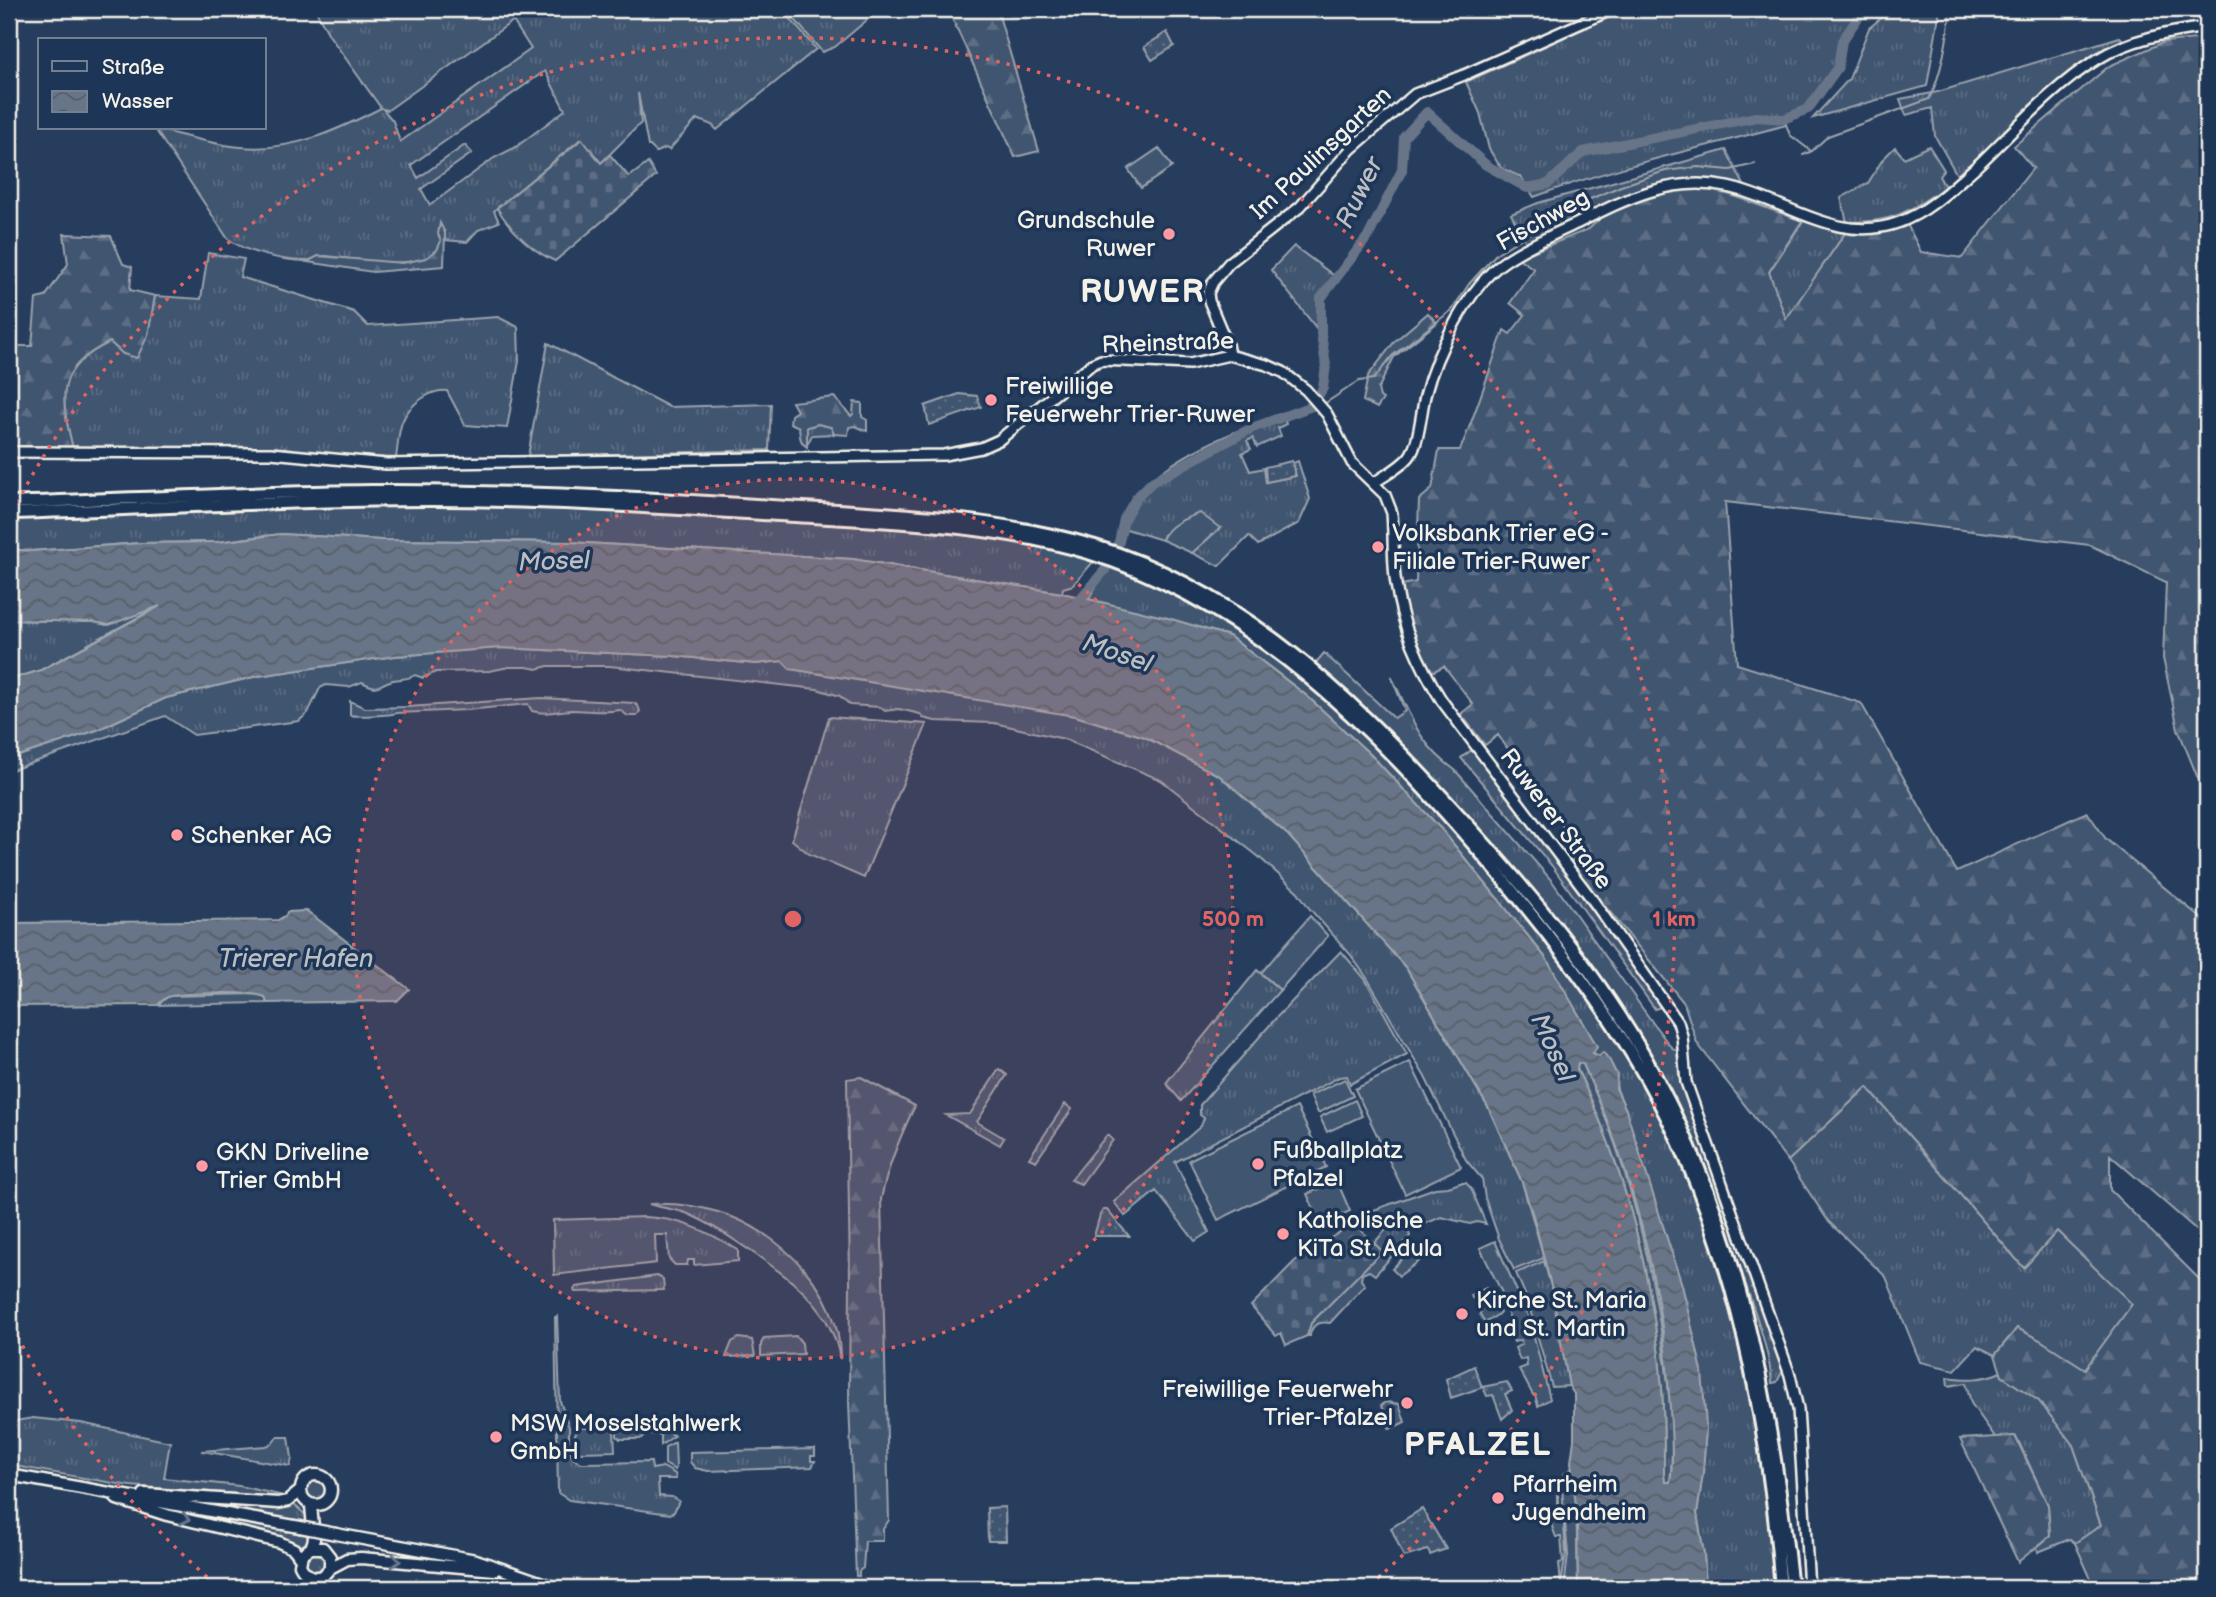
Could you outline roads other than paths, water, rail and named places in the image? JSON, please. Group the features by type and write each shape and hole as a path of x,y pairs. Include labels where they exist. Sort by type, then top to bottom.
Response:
{"highway":[{"path":"9,503 248,493 373,491 567,494 939,518 1031,529 1198,589 1238,614 1305,663 1378,727 1451,805 1576,953 1644,1054 1673,1108 1693,1155 1723,1236 1752,1339 1780,1488 1792,1588"},
{"path":"9,513 368,500 580,504 936,526 1091,549"},
{"path":"1135,565 1192,596 1254,636 1309,678 1366,729 1444,810 1524,904 1615,1025 1664,1111 1716,1240 1738,1318 1755,1395 1767,1466 1781,1588"}],"main road":[{"name":"Im Paulinsgarten","path":"1228,355 1227,344 1208,297 1210,286 1222,270 1300,207 1351,149 1409,97 1613,9"},
{"name":"Fischweg","path":"1374,483 1410,455 1425,393 1448,335 1478,286 1503,262 1600,211 1646,191 1671,185 1706,184 1727,187 1757,196 1811,219 1848,229 1882,227 1899,222 1946,194 2062,85 2096,60 2143,40 2207,27"},
{"name":"Rheinstraße","path":"9,452 271,453 386,464 955,454 981,448 999,440 1092,364 1101,360 1189,364 1228,355 1267,365 1295,381"},
{"name":"Ruwerer Straße","path":"1295,381 1327,414 1352,463 1374,483 1390,504 1398,597 1410,640 1429,680 1594,902 1678,1022 1682,1036 1686,1082 1790,1375 1798,1409 1809,1588"},
{"path":"9,1475 453,1555 514,1572 557,1588"},
{"path":"324,1503 311,1505 303,1500 300,1491 302,1483 309,1476 324,1477 330,1484 331,1491 320,1514 321,1544 330,1557 330,1568"},
{"path":"97,1490 138,1507 279,1542 294,1549 303,1571 312,1577 323,1576 330,1568 347,1559 360,1558 514,1572"},
{"path":"110,1493 278,1503 288,1502 300,1491"},
{"path":"311,1505 315,1530 311,1548"},
{"path":"300,1559 302,1554 311,1548 323,1549"}],"water":[{"name":"Mosel","path":"281,534 381,540 570,542 853,559 1067,594 1168,618 1229,636 1307,696 1371,755 1442,830 1546,958 1597,1046 1593,1053 1599,1056 1603,1052 1610,1061 1617,1075 1616,1088 1626,1110 1682,1285 1702,1371 1706,1426 1697,1514 1704,1554 1706,1588 1578,1588 1577,1514 1571,1462 1574,1394 1569,1386 1551,1286 1522,1182 1489,1109 1406,968 1288,835 1220,776 1145,737 1075,716 790,669 782,661 756,664 673,656 500,648 395,656 258,676 166,698 97,730 9,759 9,680 41,670 160,606 109,625 94,622 9,620 9,549 31,551 140,543 217,542","holes":["1578,1063 1583,1064 1601,1105 1630,1188 1653,1275 1667,1363 1672,1445 1670,1482 1665,1482 1664,1475 1662,1389 1644,1266 1623,1185 1577,1069"]},
{"name":"Trierer Hafen","path":"307,911 409,989 397,1001 267,1003 265,997 258,995 219,993 171,996 158,1005 9,1006 9,923 278,920 287,912"}],"waterway":[{"name":"Ruwer","path":"1073,607 1105,570 1119,542 1124,519 1136,498 1152,482 1252,428 1312,406 1323,388 1326,365 1321,334 1321,298 1369,235 1402,170 1404,137 1427,112 1486,165 1527,188 1548,184 1583,152 1756,117 1784,119 1808,109 1838,67 1842,41 1864,9"},
{"path":"1803,155 1812,151 1828,136 1929,99 1944,55 1950,9"},
{"path":"1784,119 1790,135 1811,151"},
{"path":"1324,404 1359,381 1374,379 1392,356 1452,310 1469,284 1497,253 1576,205 1665,171 1698,167 1730,170 1755,164"}],"place":[{"name":"Grundschule Ruwer","path":"1169,234"},
{"name":"Freiwillige Feuerwehr Trier-Ruwer","path":"991,400"},
{"name":"Volksbank Trier eG - Filiale Trier-Ruwer","path":"1378,547"},
{"name":"Schenker AG","path":"177,835"},
{"name":"Fußballplatz Pfalzel","path":"1258,1164"},
{"name":"GKN Driveline Trier GmbH","path":"202,1166"},
{"name":"Katholische KiTa St. Adula","path":"1283,1234"},
{"name":"Kirche St. Maria und St. Martin","path":"1462,1314"},
{"name":"Freiwillige Feuerwehr Trier-Pfalzel","path":"1407,1403"},
{"name":"MSW Moselstahlwerk GmbH","path":"496,1437"},
{"name":"Pfarrheim Jugendheim","path":"1498,1498"}],"district":[{"name":"RUWER","path":"1143,292"},
{"name":"PFALZEL","path":"1478,1445"}]}
